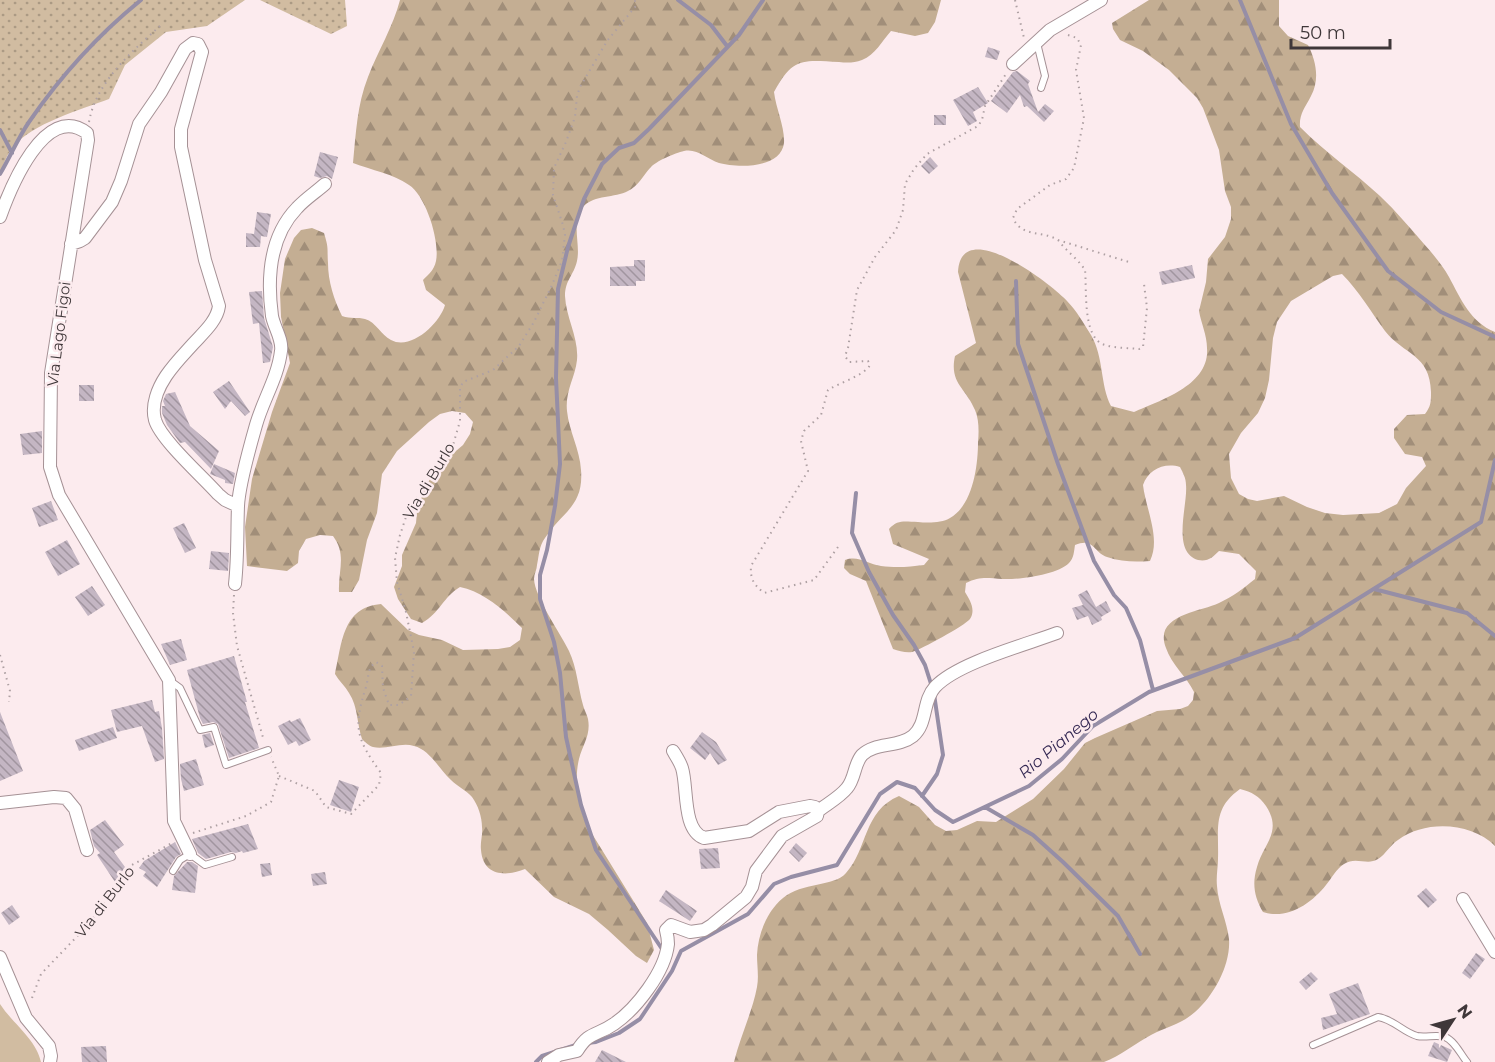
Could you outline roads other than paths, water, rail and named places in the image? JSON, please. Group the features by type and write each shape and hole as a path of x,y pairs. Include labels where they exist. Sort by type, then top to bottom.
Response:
{"street":[{"path":"1013,64 1056,26 1101,0"},
{"path":"70,244 85,238 112,202 122,181 139,124 185,49 193,43 198,44 202,52 181,129 181,147 205,260 219,306 218,313 209,327 166,375 157,394 154,411 155,420 163,434 218,494 238,506"},
{"name":"Via Lago Figoi","path":"0,216 17,176 31,152 43,138 67,127 78,128 87,133 88,140 51,373 51,467 59,495 169,680 174,821 190,854"},
{"path":"235,584 239,542 238,506 256,423 267,398 282,350 271,304 269,281 272,256 278,239 296,209 325,184"},
{"path":"548,1062 559,1055 577,1051 584,1040 630,1012 649,987 662,963 667,947 666,930 671,925 690,932 704,930 738,903 752,888 756,871 782,836 817,816 818,811 847,789 859,759 865,752 904,742 915,734 923,721 928,696 937,685 959,670 1057,633"},
{"path":"673,751 682,771 692,829 699,837 748,831 779,812 810,806 815,807 818,811"},
{"path":"0,803 54,797 66,798 75,809 87,850"},
{"path":"1463,899 1495,952"},
{"path":"0,957 26,1018 50,1046 50,1062"}],"lane":[{"path":"1037,43 1045,76 1041,88"},
{"name":"Via Lago Figoi","path":"169,680 180,688 200,730 214,726 226,765 268,750"},
{"path":"173,871 180,860 190,854 205,865 232,857"},
{"path":"1313,1045 1378,1017 1386,1018 1410,1034 1420,1037 1445,1037 1467,1062"}],"waterway":[{"path":"0,174 25,128 41,105 95,42 141,0"},
{"path":"678,0 711,25 727,46"},
{"path":"664,952 596,850 581,805 566,737 560,673 554,642 540,599 540,575 555,506 560,464 556,378 558,289 568,247 584,199 602,164 619,148 634,143 649,129 739,35 763,0"},
{"path":"1240,0 1291,124 1332,193 1388,271 1441,312 1495,337"},
{"path":"0,130 12,153"},
{"path":"1016,281 1018,344 1058,464 1094,561 1114,595 1126,608 1140,640 1153,690"},
{"name":"Rio Pianego","path":"587,1043 619,1033 640,1019 672,971 681,951 748,914 774,884 837,865 880,794 897,782 915,788 935,810 953,822 1029,786 1062,759 1093,726 1149,692 1295,638 1481,522 1495,460"},
{"path":"856,493 852,533 869,572 925,665 932,687"},
{"path":"1374,589 1467,613 1495,636"},
{"path":"922,796 937,774 943,755 934,694"},
{"path":"985,807 1033,835 1063,862 1118,916 1140,954"},
{"name":"Rio Pianego","path":"536,1062 542,1056 579,1044"}]}
